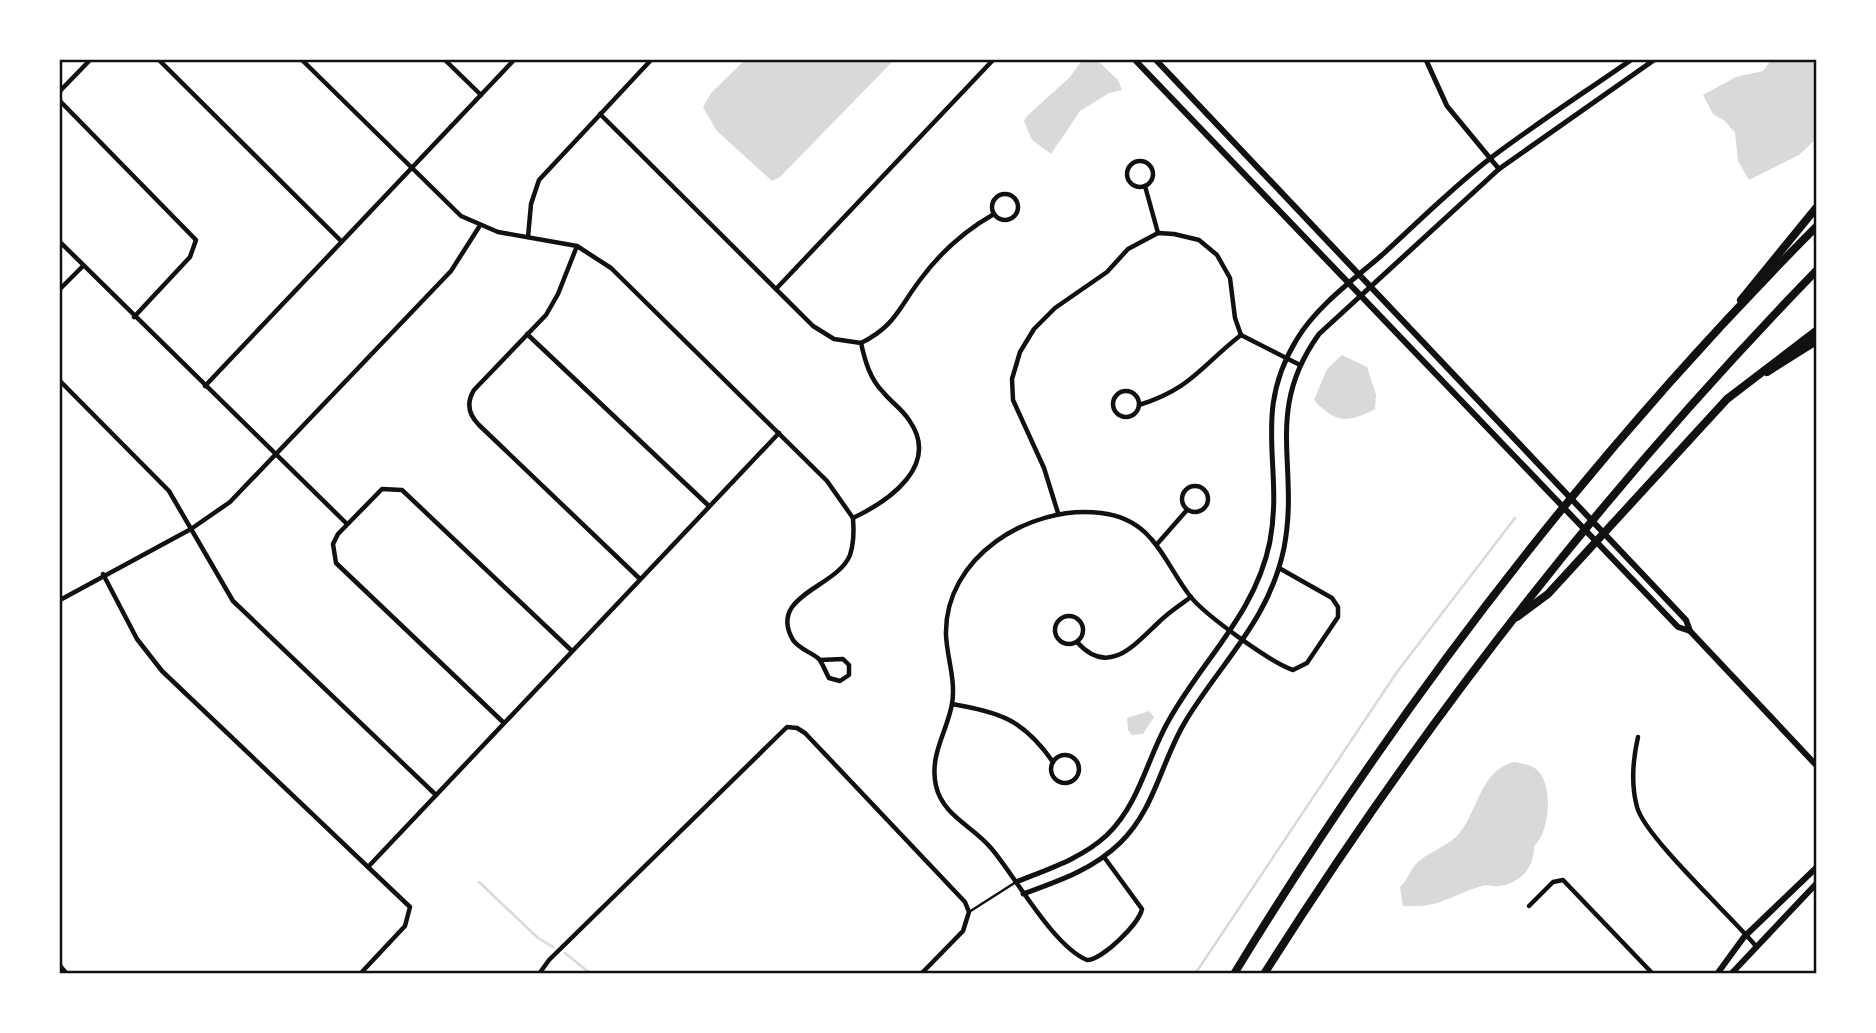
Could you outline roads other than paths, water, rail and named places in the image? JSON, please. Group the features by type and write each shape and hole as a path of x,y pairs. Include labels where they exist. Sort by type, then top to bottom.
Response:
{"highway":[{"path":"1697,355 1816,208"},
{"path":"1234,974 1324,832 1480,615 1619,444 1816,227"},
{"path":"1264,974 1389,785 1506,625 1615,493 1738,353 1816,271"},
{"path":"1506,625 1548,594 1727,399 1785,352 1816,331"},
{"path":"1727,399 1816,341"}],"main road":[{"path":"1135,60 1678,627 1690,631"},
{"path":"1156,60 1371,284 1686,620 1690,631 1816,765"},
{"path":"1717,974 1746,936 1816,868"},
{"path":"1731,974 1755,945 1816,884"},
{"path":"60,967 66,974"}],"street":[{"path":"60,91 90,60"},
{"path":"159,60 340,240"},
{"path":"302,60 461,216 480,227 577,246 619,275 838,493 853,518 849,557 825,582 801,595 792,604 788,617 795,643 820,660 833,680 840,681 849,675 849,666 843,659 820,660"},
{"path":"445,60 481,95"},
{"path":"205,386 340,240 514,60"},
{"path":"528,237 531,204 539,180 651,60"},
{"path":"776,289 993,60"},
{"path":"1426,60 1447,106 1499,169"},
{"path":"1016,882 1080,855 1120,820 1138,793 1167,722 1232,631 1258,582 1269,542 1274,488 1270,418 1272,399 1285,359 1303,329 1360,273 1491,158 1631,60"},
{"path":"1023,894 1072,877 1104,857 1122,841 1146,809 1187,720 1246,640 1279,568 1287,526 1289,485 1285,421 1300,365 1319,334 1499,169 1654,60"},
{"path":"60,102 196,240 195,251 134,317"},
{"path":"600,114 813,326 834,339 861,343 883,332 935,263 961,238 994,214"},
{"path":"1136,162 1148,164 1152,170 1152,178 1145,186 1135,186 1128,177 1130,166 1136,162"},
{"path":"1145,186 1158,233"},
{"path":"1005,194 1015,200 1016,213 1010,219 1001,219 994,214 993,202 998,196 1005,194"},
{"path":"60,600 103,574 191,529 230,502 451,271 480,227"},
{"path":"1058,513 1044,468 1013,400 1012,379 1020,352 1034,329 1055,308 1107,272 1128,248 1158,233 1199,240 1217,256 1230,278 1241,335"},
{"path":"60,242 347,524"},
{"path":"577,246 552,305 474,390 469,403 472,416 640,579"},
{"path":"60,289 83,266"},
{"path":"527,334 709,506"},
{"path":"1241,335 1300,365"},
{"path":"1139,405 1167,396 1191,382 1215,355 1241,335"},
{"path":"853,518 882,505 915,468 918,454 911,421 881,391 871,375 861,343"},
{"path":"60,381 164,486 233,601 436,795"},
{"path":"1127,391 1137,397 1139,405 1136,413 1129,417 1117,413 1114,405 1116,397 1127,391"},
{"path":"368,867 779,433"},
{"path":"1192,486 1201,488 1207,494 1206,507 1199,512 1187,510 1182,503 1182,494 1192,486"},
{"path":"505,723 336,563 333,544 347,524 382,489 402,490 572,651"},
{"path":"1104,857 1142,909 1140,918 1094,960 1079,957 1072,950 1023,894 991,847 950,813 936,786 934,757 952,704 953,672 946,635 959,582 989,546 1019,527 1058,513 1079,510 1123,518 1158,543 1191,597 1232,631 1288,668 1300,668 1338,617 1338,607 1332,598 1279,568"},
{"path":"1158,543 1187,510"},
{"path":"103,574 132,632 162,671 404,900 410,915 405,926 360,974"},
{"path":"1077,642 1082,635 1080,622 1073,617 1060,619 1056,627 1057,636 1063,642 1077,642 1091,654 1104,657 1129,651 1191,597"},
{"path":"952,704 982,709 1015,721 1041,745 1053,762 1052,775 1058,781 1071,781 1077,775 1078,766 1073,758 1064,755 1053,762"},
{"path":"539,974 549,960 788,727 805,733 958,892 969,912 963,931 922,974"},
{"path":"1638,737 1634,756 1637,809 1660,842 1755,945"},
{"path":"1529,906 1553,882 1563,880 1653,974"}],"lane":[{"path":"969,912 1016,882"}],"waterway":[{"path":"1195,974 1397,672 1515,518"},
{"path":"479,882 538,938 553,947"},
{"path":"565,953 591,974"}]}
